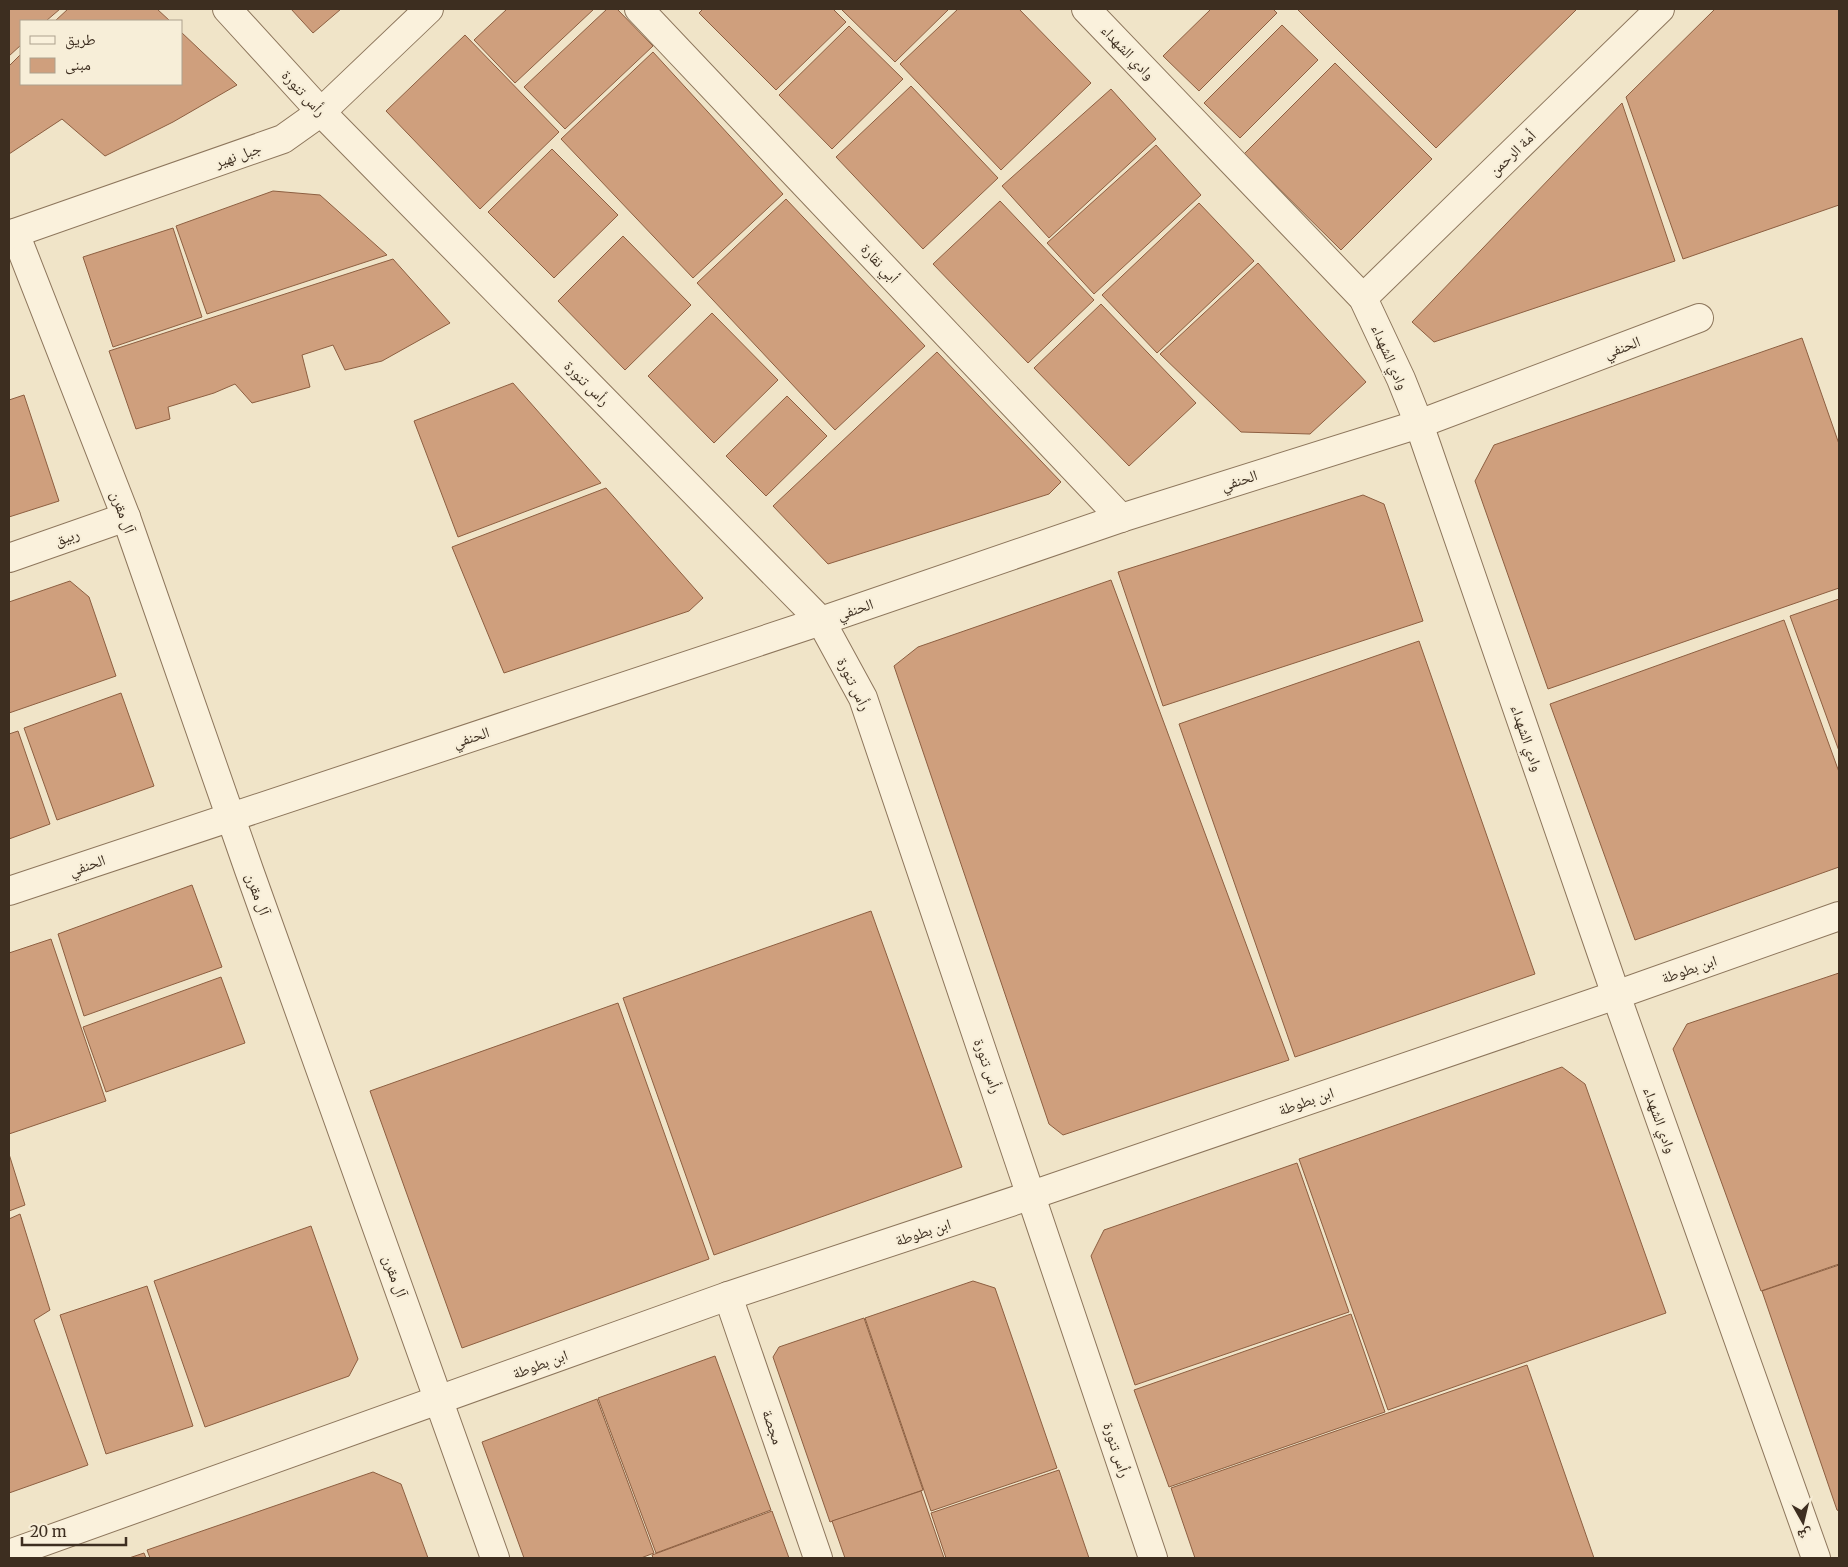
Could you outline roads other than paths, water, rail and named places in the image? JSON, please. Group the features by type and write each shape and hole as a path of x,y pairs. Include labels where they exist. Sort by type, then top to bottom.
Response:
{"street":[{"name":"رأس تنورة","path":"227,9 321,112 821,621 863,698 1153,1558"},
{"name":"جبل نهير","path":"12,234 283,139 321,112 429,9"},
{"name":"أبي نقارة","path":"639,9 1121,518"},
{"name":"وادي الشهداء","path":"1086,9 1363,298 1401,379 1419,424 1616,995 1816,1558"},
{"name":"أمة الرحمن","path":"1363,298 1660,9"},
{"name":"آل مقرن","path":"12,234 126,517 230,816 494,1558"},
{"name":"الحنفي","path":"9,891 821,621 1121,518 1419,424 1698,318"},
{"name":"ربيق","path":"9,558 126,517"},
{"name":"ابن بطوطة","path":"9,1554 728,1296 1032,1195 1616,995 1839,916"},
{"name":"مجصة","path":"728,1296 818,1558"}]}
